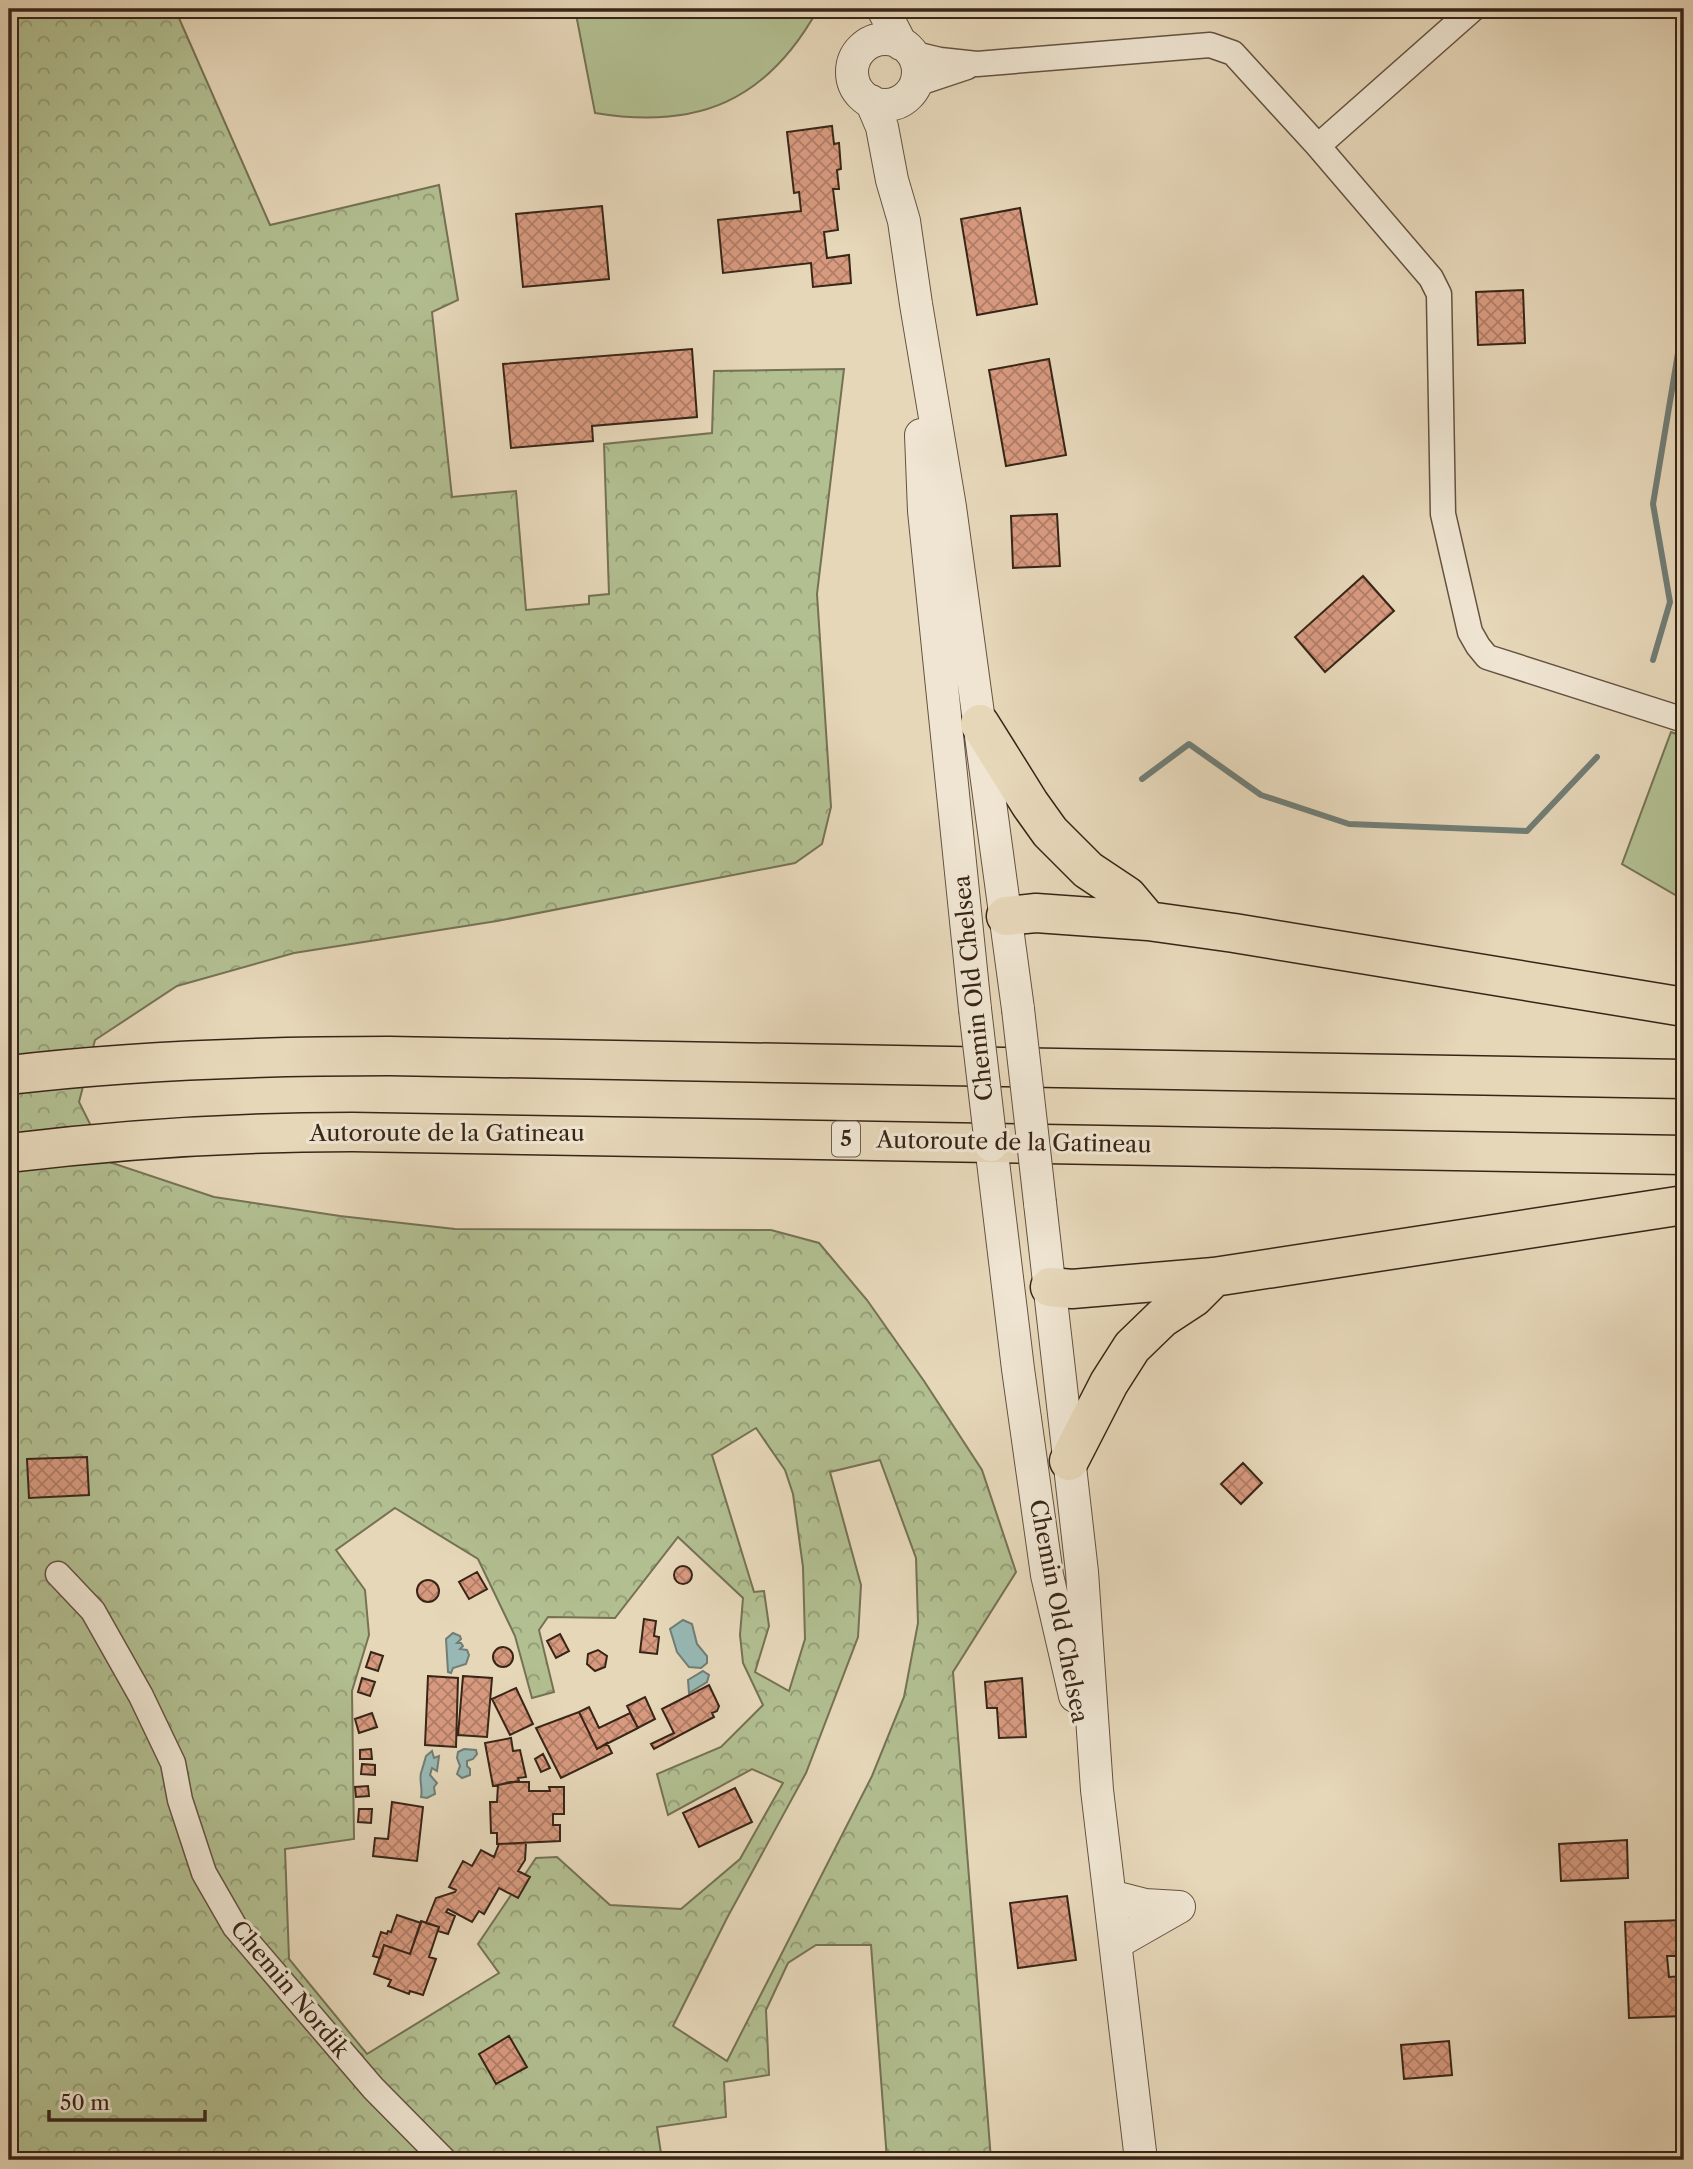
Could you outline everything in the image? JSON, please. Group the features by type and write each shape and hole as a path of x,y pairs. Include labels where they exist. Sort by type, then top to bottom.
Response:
{"highway":[{"path":"980,724 1050,832 1088,870 1127,897 1148,921"},
{"path":"1006,916 1046,913 1148,921 1684,1007"},
{"path":"9,1075 211,1059 403,1056 1684,1079"},
{"name":"Autoroute de la Gatineau","path":"9,1153 185,1137 366,1132 1684,1155"},
{"path":"1050,1287 1088,1288 1214,1277 1684,1205"},
{"path":"1069,1461 1109,1382 1132,1347 1157,1323 1194,1297 1214,1277"}],"street":[{"path":"866,46 872,9"},
{"path":"883,9 917,66 910,91"},
{"path":"1318,146 1473,9"},
{"path":"977,64 910,91 887,105 871,102 856,88 853,73 859,53 866,46 886,40 940,60 977,64 1210,45 1233,53 1318,146 1431,278 1439,294 1443,514 1470,632 1478,646 1488,657 1684,720"},
{"name":"Chemin Old Chelsea","path":"904,220 906,178 899,111 910,91"},
{"name":"Chemin Old Chelsea","path":"871,102 882,127 892,180 904,220 950,507 1006,916 1082,1572 1097,1790 1141,2160"},
{"name":"Chemin Old Chelsea","path":"916,304 924,511 967,938 1003,1248 1047,1575 1097,1790"},
{"path":"967,938 991,922 1006,916"},
{"path":"1003,1248 1030,1276 1050,1287"},
{"name":"Chemin Nordik","path":"58,1574 93,1611 141,1696 173,1763 180,1800 204,1873 236,1927 373,2088 444,2160"},
{"path":"1111,1896 1144,1905 1179,1907 1116,1943"}],"green space":[{"path":"9,9 175,9 270,225 439,185 458,300 432,312 452,497 516,491 526,610 589,604 589,596 609,594 604,444 712,433 714,371 844,369 817,594 831,807 822,844 795,863 497,921 294,953 177,986 95,1040 79,1102 109,1162 214,1197 340,1216 455,1229 771,1230 819,1243 867,1300 982,1470 1016,1572 953,1672 991,2160 887,2160 871,1945 816,1945 788,1963 766,2010 769,2075 724,2082 726,2117 657,2127 662,2160 9,2160","holes":["756,1428 785,1470 793,1494 803,1567 805,1639 789,1691 755,1672 769,1626 764,1591 754,1592 712,1455","880,1460 916,1558 918,1623 904,1697 872,1776 727,2061 673,2026 727,1918 806,1773 858,1637 861,1585 830,1472","395,1508 478,1559 515,1636 532,1698 554,1692 539,1630 548,1617 615,1618 678,1537 743,1598 740,1635 743,1663 763,1705 721,1747 657,1774 668,1815 752,1769 783,1783 740,1859 681,1909 610,1905 557,1857 536,1858 478,1944 499,1973 367,2054 289,1959 285,1849 354,1839 352,1691 369,1635 365,1590 336,1550"]},
{"path":"575,9 818,9 798,41 776,66 752,87 726,102 697,112 666,117 632,117 595,113"},
{"path":"1671,732 1684,737 1684,900 1622,864"}],"water":[{"path":"683,1620 692,1624 697,1644 707,1656 707,1663 701,1668 689,1667 677,1652 670,1629"},
{"path":"453,1633 460,1636 461,1639 457,1643 461,1643 463,1646 460,1649 467,1650 469,1655 466,1664 453,1668 451,1673 448,1672 446,1639"},
{"path":"703,1671 709,1675 707,1682 689,1693 688,1680"},
{"path":"464,1749 476,1750 477,1754 467,1761 470,1775 462,1778 457,1774 460,1766 457,1758 458,1752"},
{"path":"432,1751 434,1758 439,1756 437,1771 432,1768 430,1775 437,1783 434,1787 435,1794 427,1798 421,1797 421,1773 426,1756"}],"building":[{"path":"930,9 964,9 930,12"},
{"path":"832,126 834,144 839,143 841,169 837,170 839,189 833,189 838,230 824,232 827,258 849,255 851,283 813,287 811,263 723,273 718,220 801,211 799,192 794,193 787,132"},
{"path":"602,206 609,279 523,287 516,214"},
{"path":"1020,208 1037,304 977,315 961,219"},
{"path":"1523,290 1525,343 1478,345 1476,292"},
{"path":"692,349 697,417 592,426 593,441 511,448 503,364"},
{"path":"1049,359 1066,455 1006,466 989,370"},
{"path":"1057,514 1060,566 1013,568 1011,516"},
{"path":"1363,576 1394,611 1325,672 1295,637"},
{"path":"87,1457 89,1495 29,1498 27,1459"},
{"path":"1243,1463 1262,1483 1241,1504 1221,1484"},
{"path":"683,1566 689,1569 692,1575 689,1581 683,1584 677,1581 674,1575 677,1569"},
{"path":"477,1572 487,1589 469,1599 459,1582"},
{"path":"428,1580 436,1583 439,1591 436,1599 428,1602 420,1599 417,1591 420,1583"},
{"path":"644,1619 656,1621 654,1636 659,1637 657,1654 640,1652"},
{"path":"560,1634 569,1651 556,1658 547,1641"},
{"path":"503,1647 510,1650 513,1657 510,1664 503,1667 496,1664 493,1657 496,1650"},
{"path":"598,1650 607,1656 605,1667 595,1671 587,1664 588,1654"},
{"path":"371,1652 383,1656 378,1671 366,1667"},
{"path":"428,1676 458,1678 456,1747 425,1745"},
{"path":"463,1676 492,1678 487,1737 458,1735"},
{"path":"362,1678 375,1682 370,1696 358,1692"},
{"path":"1022,1678 1026,1737 999,1738 997,1708 987,1708 985,1682"},
{"path":"709,1685 719,1706 717,1711 712,1713 714,1717 654,1749 651,1744 674,1733 662,1709"},
{"path":"516,1688 533,1724 510,1735 492,1699"},
{"path":"645,1697 655,1719 638,1728 627,1706"},
{"path":"589,1707 599,1728 630,1713 638,1728 597,1749 579,1712"},
{"path":"579,1712 597,1749 607,1743 612,1753 561,1778 536,1728"},
{"path":"372,1713 377,1727 359,1733 355,1719"},
{"path":"511,1738 513,1751 520,1750 526,1777 493,1786 485,1743"},
{"path":"371,1749 372,1759 360,1759 360,1750"},
{"path":"543,1754 550,1768 541,1772 535,1759"},
{"path":"362,1764 375,1765 375,1775 361,1774"},
{"path":"529,1782 529,1791 550,1791 549,1787 564,1787 564,1814 553,1814 553,1825 560,1825 560,1841 497,1844 497,1833 491,1833 490,1802 497,1802 498,1785"},
{"path":"368,1786 369,1796 356,1797 355,1787"},
{"path":"735,1788 752,1822 699,1847 683,1813"},
{"path":"392,1802 423,1807 417,1861 373,1856 375,1838 388,1839"},
{"path":"359,1809 372,1809 371,1823 358,1822"},
{"path":"1627,1840 1628,1878 1561,1881 1559,1844"},
{"path":"526,1843 525,1860 518,1871 530,1877 518,1898 499,1888 484,1914 479,1911 472,1922 448,1909 446,1912 455,1916 448,1934 438,1931 439,1927 426,1923 436,1898 455,1892 456,1890 449,1887 463,1861 472,1866 481,1850 494,1857 499,1844"},
{"path":"1067,1896 1076,1960 1018,1968 1010,1903"},
{"path":"397,1915 421,1923 410,1954 384,1945 380,1958 373,1956 381,1932 391,1932"},
{"path":"1684,1920 1684,1956 1667,1956 1669,1977 1684,1976 1684,2016 1629,2018 1625,1922"},
{"path":"421,1921 439,1927 429,1957 436,1959 423,1995 410,1991 409,1994 388,1986 391,1980 374,1974 384,1945 410,1954"},
{"path":"509,2036 527,2067 496,2084 479,2054"},
{"path":"1449,2041 1452,2075 1404,2079 1401,2045"}],"waterway":[{"path":"1653,660 1670,602 1653,504 1684,317"},
{"path":"1142,779 1189,744 1261,795 1349,824 1527,831 1597,757"}]}
